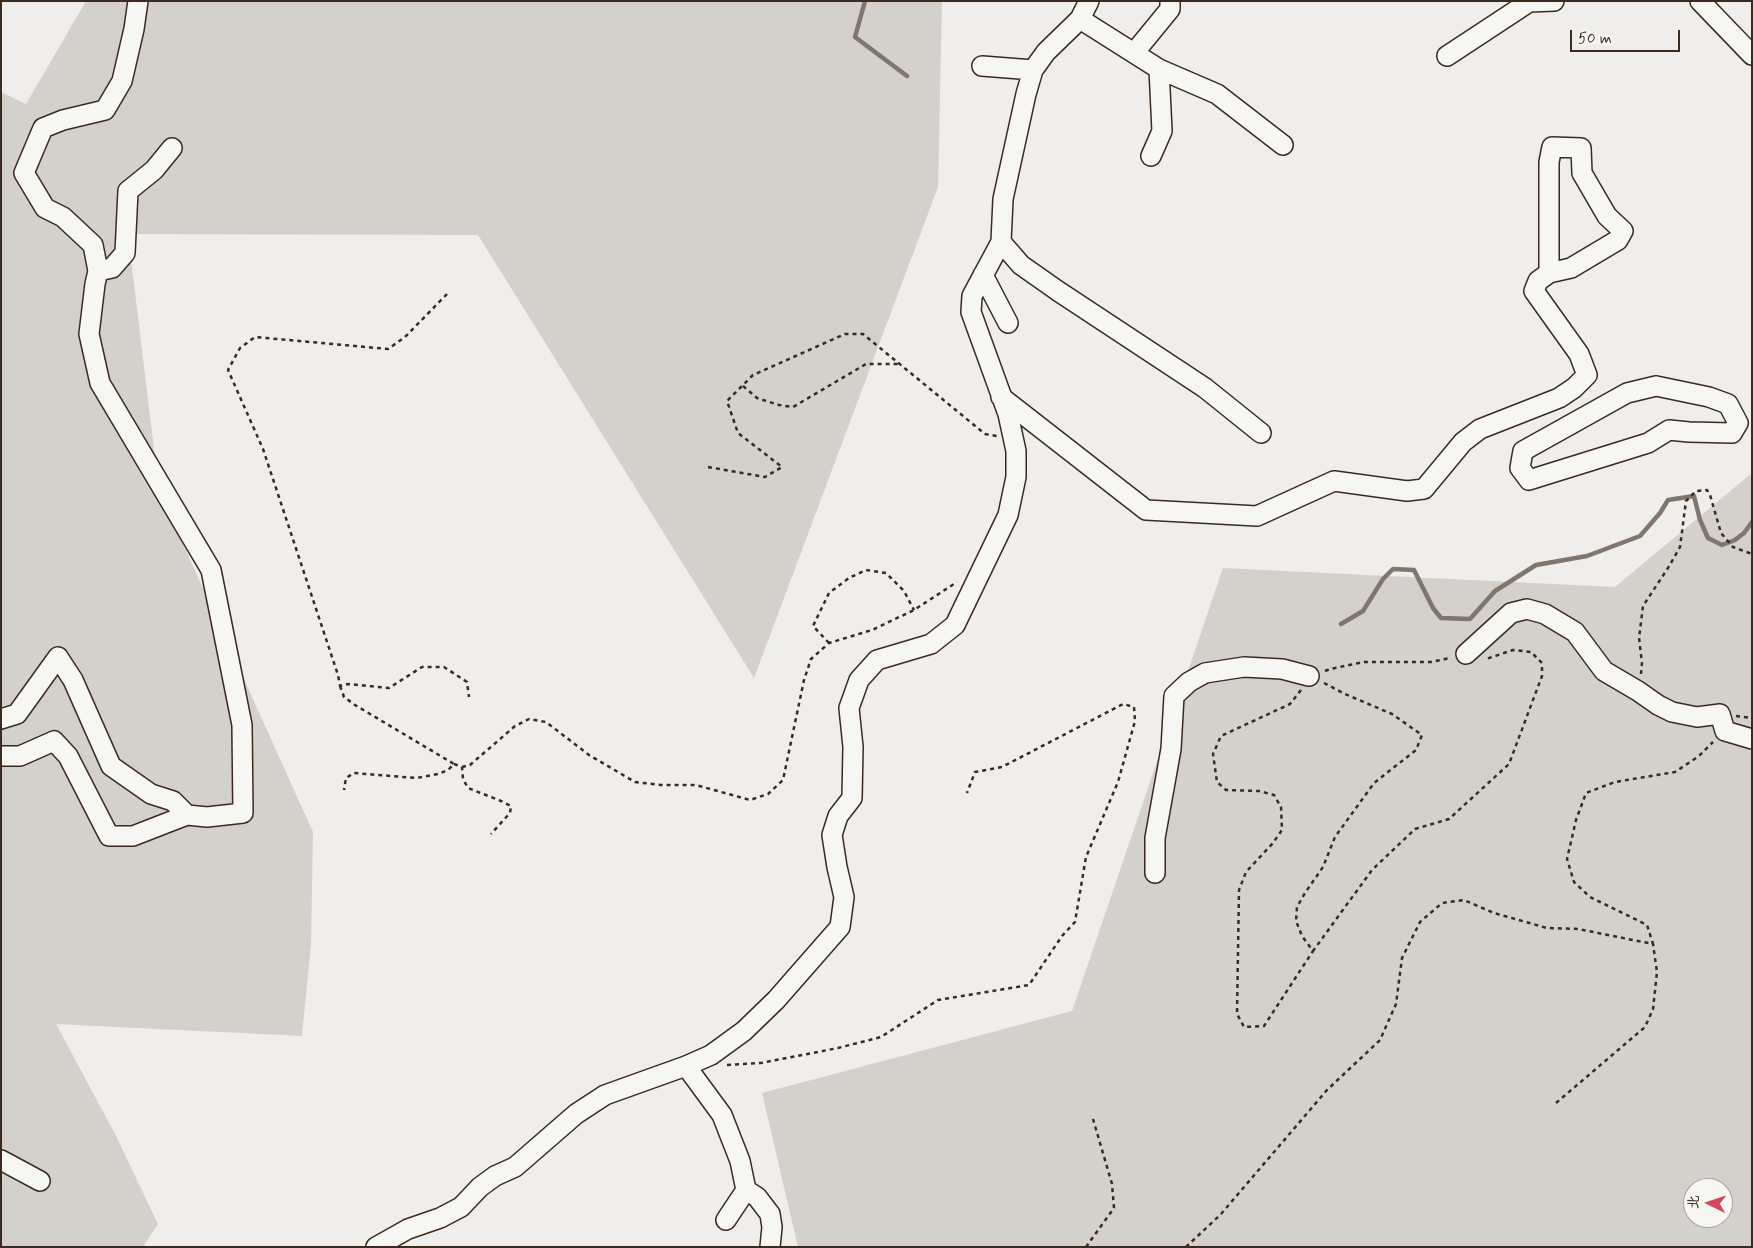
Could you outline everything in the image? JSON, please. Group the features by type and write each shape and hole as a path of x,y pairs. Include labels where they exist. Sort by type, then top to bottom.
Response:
{"street":[{"path":"1,756 20,756 54,740 68,756 109,836 133,836 186,815 207,816 244,813 242,725 212,570 100,383 89,334 98,271 93,245 63,217 45,208 24,173 44,128 63,120 105,110 122,81 134,30 138,1"},
{"path":"376,1247 408,1229 440,1218 461,1206 495,1176 515,1167 576,1114 605,1095 711,1055 744,1031 770,1006 840,927 844,897 832,835 838,816 852,798 853,747 849,708 859,680 878,660 932,644 956,625 1008,515 1016,477 1016,450 1012,426 970,312 972,296 1000,242 1003,199 1033,70 1058,40 1080,19 1089,1"},
{"path":"1134,53 1170,9 1170,1"},
{"path":"1447,56 1529,2 1554,1"},
{"path":"1700,1 1752,54"},
{"path":"1080,19 1159,69 1217,94 1283,145"},
{"path":"982,66 1033,70"},
{"path":"1150,156 1162,131 1159,69"},
{"path":"1001,396 1146,510 1257,516 1334,481 1407,491 1424,489 1463,442 1480,429 1558,398 1574,388 1587,375 1579,354 1534,291 1538,281 1549,273 1570,268 1618,240 1623,231 1607,216 1582,173 1581,148 1552,147 1549,162 1549,273"},
{"path":"98,271 112,268 125,253 128,192 154,170 172,148"},
{"path":"1000,242 1021,265 1205,388 1261,433"},
{"path":"983,275 1008,323"},
{"path":"1558,398 1605,405 1627,393 1656,386 1709,397 1728,404 1738,423 1732,433 1669,430 1648,443 1529,480 1520,468 1523,451 1605,405"},
{"path":"1466,654 1511,613 1527,609 1545,614 1575,632 1604,671 1638,690 1658,705 1672,712 1697,717 1720,714 1725,731 1752,739"},
{"path":"1,719 17,714 58,657 73,680 111,766 151,794 173,801 186,815"},
{"path":"1155,873 1155,838 1171,749 1174,696 1189,682 1205,673 1244,667 1315,675"},
{"path":"686,1066 722,1115 740,1161 746,1190 726,1220"},
{"path":"1,1160 40,1181"},
{"path":"746,1190 757,1197 770,1214 772,1227 770,1247"}],"path":[{"path":"447,294 405,338 388,349 255,337 240,348 228,370 263,449 344,697 454,764 462,767 470,765 516,726 529,719 546,722 589,755 635,782 662,786 696,785 750,800 768,794 784,780 804,680 812,659 829,643 872,630 914,610 955,582 978,578"},
{"path":"708,467 765,477 782,467 738,433 727,401 753,375 845,334 863,334 985,434 997,436 1012,426"},
{"path":"743,386 757,398 779,406 793,407 866,364 901,364"},
{"path":"1638,690 1642,662 1640,638 1643,606 1680,547 1686,500 1696,491 1707,490 1721,533 1733,546 1752,554"},
{"path":"829,643 813,626 829,593 849,578 866,570 886,572 904,591 914,610"},
{"path":"1513,650 1532,652 1542,664 1542,676 1509,764 1449,819 1415,829 1372,870 1313,951 1264,1026 1244,1028 1237,1014 1239,890 1246,872 1282,830 1281,807 1274,796 1259,791 1226,790 1218,782 1213,754 1221,736 1290,704 1315,675 1330,669 1364,662 1431,662 1466,654 1479,661 1513,650"},
{"path":"340,686 348,684 389,688 422,666 444,666 467,682 469,697"},
{"path":"1313,951 1302,936 1296,921 1297,907 1304,893 1323,867 1335,837 1374,783 1416,750 1422,735 1392,714 1345,694 1323,682 1315,675"},
{"path":"711,1055 727,1065 761,1063 838,1048 881,1037 938,1000 1030,985 1062,936 1075,922 1086,857 1118,782 1134,721 1134,707 1124,704 1002,767 975,772 967,793"},
{"path":"1556,1103 1646,1027 1653,1009 1657,972 1654,944 1647,925 1590,898 1574,882 1567,859 1576,820 1586,793 1615,782 1675,772 1698,756 1725,731"},
{"path":"344,790 346,778 354,773 416,778 438,774 448,770 454,764"},
{"path":"462,767 463,779 468,788 501,800 511,806 510,813 491,834"},
{"path":"1186,1247 1221,1214 1327,1090 1380,1040 1396,1004 1402,958 1420,922 1442,903 1464,900 1494,913 1547,928 1578,929 1654,944"},
{"path":"1086,1247 1114,1208 1112,1184 1092,1119"}],"shaded area":[{"path":"86,1 942,1 938,187 754,678 478,235 128,234 159,491 313,832 311,944 302,1036 56,1024 115,1134 158,1224 143,1247 1,1247 1,92 26,104"},
{"path":"1752,473 1752,1247 798,1247 762,1093 1072,1011 1223,568 1615,587"}],"waterway":[{"path":"865,1 855,37 907,76"},
{"path":"1341,624 1363,611 1383,579 1393,569 1414,570 1433,608 1441,618 1470,619 1495,591 1536,565 1587,556 1640,536 1660,513 1668,500 1694,496 1700,520 1708,538 1722,545 1735,540 1744,533 1752,522"}]}
